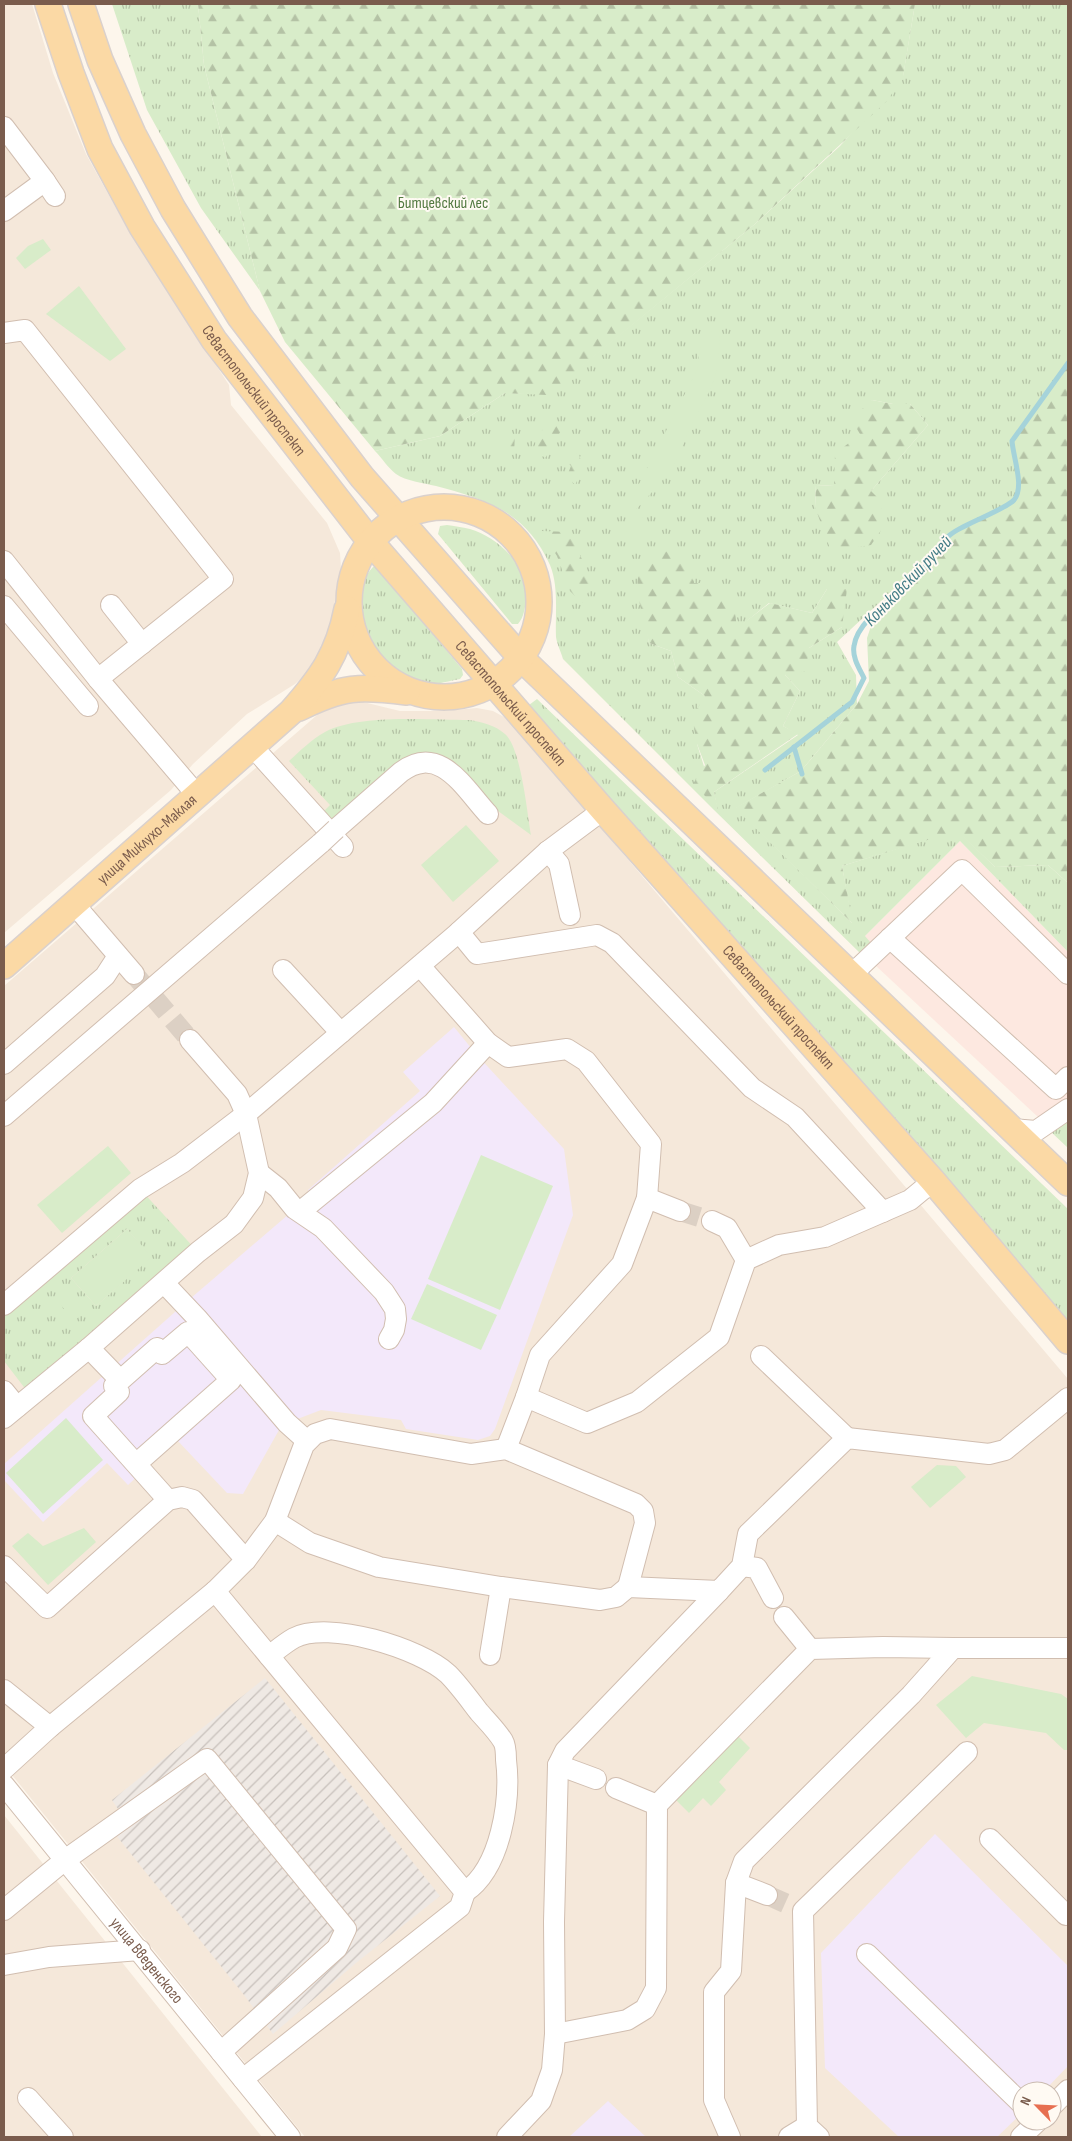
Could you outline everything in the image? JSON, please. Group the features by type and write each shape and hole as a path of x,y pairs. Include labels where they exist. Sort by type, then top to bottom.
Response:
{"main road":[{"name":"Севастопольский проспект","path":"48,4 71,73 100,148 142,227 214,340 369,540 603,810 933,1181 1068,1341"},
{"name":"Севастопольский проспект","path":"81,4 100,60 133,134 173,209 240,317 362,477 522,659 1068,1184"},
{"name":"улица Миклухо-Маклая","path":"291,712 323,696 354,688 448,696 471,693 493,684 509,673 522,659 534,638 541,614 542,590 536,570 526,552 511,537 494,525 460,511 417,508 396,516"},
{"path":"396,516 381,527 369,540 357,559 350,580 349,602 352,624 359,643 370,661 385,676 403,686 425,694"},
{"name":"улица Миклухо-Маклая","path":"4,965 291,712 315,685 335,652 343,630 349,602"}],"street":[{"path":"4,127 50,189 4,211"},
{"path":"4,333 25,330 223,579 98,680"},
{"path":"4,562 98,680 197,795"},
{"path":"112,605 142,644"},
{"path":"4,606 88,706"},
{"path":"252,746 339,838"},
{"path":"4,1116 321,843 339,838 401,772 410,766 419,762 434,763 448,770 488,814"},
{"path":"4,1305 140,1189 182,1163 246,1114 420,966 548,850 603,810"},
{"path":"548,850 559,864 570,914"},
{"path":"851,975 962,870 1068,974"},
{"path":"74,904 134,974"},
{"path":"458,932 477,954 598,935 612,943 752,1088 795,1117 883,1212"},
{"path":"890,938 1056,1089 1068,1077"},
{"path":"4,1064 105,976 118,956"},
{"path":"420,966 447,986 488,1043 508,1057 567,1049 586,1061 651,1144 647,1198 622,1264 540,1355 506,1449"},
{"path":"283,970 341,1034"},
{"path":"4,1391 10,1412 89,1348 198,1252 234,1224 254,1198 259,1173 246,1114 236,1094 190,1040"},
{"path":"301,1211 432,1103 488,1043"},
{"path":"1012,1130 1036,1131 1068,1109"},
{"path":"259,1173 278,1188 295,1208 323,1228 384,1292 395,1308 394,1330 389,1339"},
{"path":"526,1397 587,1423 637,1402 719,1337 746,1260 779,1245 825,1237 910,1200 933,1181"},
{"path":"647,1198 680,1210"},
{"path":"712,1221 726,1228 746,1260"},
{"path":"164,1283 197,1318 287,1423 307,1441"},
{"path":"136,1464 231,1380 188,1332 162,1354 157,1348 120,1380 114,1386 119,1392 93,1416 168,1500"},
{"path":"89,1348 120,1380"},
{"path":"762,1356 847,1438 989,1454 1005,1450 1068,1398"},
{"path":"4,1769 50,1727 215,1591 246,1560 275,1521 304,1444 315,1434 330,1429 471,1454 506,1449 636,1504 642,1511 645,1523 628,1587 616,1597 600,1600 501,1587 379,1567 310,1543 275,1521"},
{"path":"508,2137 541,2101 552,2070 558,1765 565,1751 742,1566 748,1534 847,1438"},
{"path":"4,1566 46,1608 168,1500 182,1498 193,1500 246,1560"},
{"path":"742,1566 757,1568 772,1598"},
{"path":"490,1655 501,1587"},
{"path":"628,1587 719,1591"},
{"path":"215,1591 465,1892"},
{"path":"784,1617 810,1649"},
{"path":"243,2079 460,1907 465,1892 474,1886 488,1865 502,1832 508,1776 504,1743 447,1673 421,1656 391,1644 351,1635 318,1632 294,1638 269,1656"},
{"path":"554,2034 627,2020 645,2009 656,1988 657,1805 810,1649 883,1647 1068,1648"},
{"path":"730,2137 714,2100 714,1992 732,1971 736,1883 744,1861 911,1694 953,1648"},
{"path":"4,1690 50,1727"},
{"path":"789,2137 813,2132 795,1908 967,1752"},
{"path":"4,1910 65,1860 207,1759 346,1929 337,1948 221,2052"},
{"path":"558,1765 596,1779"},
{"name":"улица Введенского","path":"4,1785 140,1950 290,2137"},
{"path":"616,1788 657,1805"},
{"path":"990,1839 1068,1915"},
{"path":"736,1883 767,1895"},
{"path":"4,1965 49,1956 140,1950"},
{"path":"867,1954 1012,2094"},
{"path":"28,2098 63,2137"}],"shaded area":[{"path":"4,4 32,4 53,73 86,154 126,226 229,385 231,405 327,523 340,553 341,569 334,606 334,629 313,668 295,684 247,714 193,764 171,790 4,933"},
{"path":"359,701 400,711 443,711 477,708 493,711 504,717 521,733 1068,1379 1068,2137 305,2137 4,1765 4,986 324,709 336,703"},
{"path":"960,841 1068,952 1068,1145 875,965 865,936"},
{"path":"454,1027 476,1054 564,1149 573,1215 495,1429 490,1436 478,1440 406,1429 401,1420 321,1410 287,1423 279,1430 243,1494 227,1493 177,1440 128,1485 107,1463 43,1522 4,1480 4,1464 184,1304 310,1196 308,1190 420,1091 403,1072"},
{"path":"265,1678 440,1896 356,1963 273,2034 115,1834 128,1824 112,1800"},
{"path":"4,1815 262,2137 4,2137"},
{"path":"935,1834 1068,1966 1068,2066 1054,2081 1012,2081 1012,2123 997,2137 899,2137 825,2068 821,1953"},
{"path":"608,2101 646,2137 569,2137"}],"green space":[{"path":"112,4 198,4 204,65 260,291 201,208 147,110"},
{"name":"Битцевский лес","path":"198,4 915,4 903,77 887,101 755,224 547,395 505,393 440,436 375,451 285,342 260,291 204,65"},
{"path":"915,4 1068,4 1068,363 1012,441 1020,488 1014,500 954,531 837,642 856,675 857,704 801,771 736,808 852,923 842,866 957,830 995,867 1048,865 1068,883 1068,952 960,841 865,936 871,943 861,954 563,659 556,637 556,591 553,573 540,547 529,532 517,520 489,503 455,491 410,480 396,474 375,451 440,436 505,393 547,394 755,224 840,146 903,76","holes":["872,400 893,404 910,404 928,425 871,491 815,507 816,485 834,486 860,434","827,589 842,627 809,648 785,675 800,691 783,726 798,735 714,792 717,808 697,744 705,696 678,677 671,651 649,643 646,622 737,629 769,603 812,613"]},
{"path":"43,239 51,250 25,269 16,258 28,246"},
{"path":"79,286 126,349 110,361 46,314"},
{"path":"719,330 719,358 711,388 673,467 634,512 648,522 648,530 639,538 623,529 636,490 697,370 702,334"},
{"path":"1068,363 1068,883 1048,865 995,867 957,831 842,866 853,924 735,808 801,771 857,704 869,681 867,638 871,626 934,558 931,554 954,531 1014,500 1020,488 1012,441"},
{"path":"872,400 893,404 910,404 928,425 871,491 881,501 884,526 871,545 831,551 815,507 816,485 834,486 835,454 860,434 851,419"},
{"path":"557,423 562,429 546,457 532,455 537,438 545,426"},
{"path":"499,435 515,435 514,452 494,448"},
{"path":"571,451 579,454 583,469 575,485 567,476 571,466 562,457"},
{"path":"447,525 481,533 501,546 518,565 526,587 526,599 525,609 518,624 512,624 438,534 440,526"},
{"path":"541,531 570,532 587,571 591,587 582,603 570,591 557,556"},
{"path":"666,551 688,568 694,583 706,583 734,605 737,628 770,603 812,613 827,589 847,589 842,627 809,648 806,671 785,675 800,691 783,726 798,734 714,792 718,809 693,784 705,765 697,744 692,717 705,696 678,677 671,651 649,643 640,603 638,592 639,573 648,561"},
{"path":"373,567 377,567 462,669 463,675 460,679 436,684 421,684 404,678 389,668 376,653 367,636 361,618 359,600 363,582"},
{"path":"537,699 1068,1209 1068,1323 688,888 690,886 686,885 529,705"},
{"path":"395,719 469,720 497,728 511,741 523,781 531,835 494,808 444,760 329,823 321,814 330,805 289,761 315,738 339,726"},
{"path":"466,825 499,861 453,902 421,865"},
{"path":"1068,1117 1068,1148 1049,1130"},
{"path":"108,1146 131,1173 62,1233 37,1205"},
{"path":"481,1155 553,1186 500,1310 428,1279"},
{"path":"140,1189 198,1252 30,1395 4,1361 4,1305","holes":["127,1229 151,1257 96,1306 71,1278"]},
{"path":"127,1229 152,1257 96,1306 71,1278"},
{"path":"427,1284 497,1315 481,1350 411,1319"},
{"path":"65,1287 86,1311 74,1321 54,1297"},
{"path":"66,1418 103,1460 43,1514 6,1473"},
{"path":"937,1465 956,1466 966,1477 930,1508 911,1487"},
{"path":"84,1528 96,1542 48,1585 12,1546 28,1533 43,1546"},
{"path":"972,1676 1061,1694 1068,1699 1068,1750 1064,1750 1046,1733 984,1723 966,1738 936,1705"},
{"path":"734,1732 750,1748 719,1782 726,1790 711,1806 703,1798 689,1813 672,1796"}],"waterway":[{"name":"Коньковский ручей","path":"765,770 852,702 864,678 855,658 854,650 857,635 863,625 920,573 948,536 960,528 1003,508 1014,500 1018,488 1018,472 1012,441 1068,363"},
{"path":"794,747 802,774"}],"tunnel":[{"path":"134,974 190,1040"},
{"path":"680,1211 712,1221"},
{"path":"767,1895 787,1904"}]}
